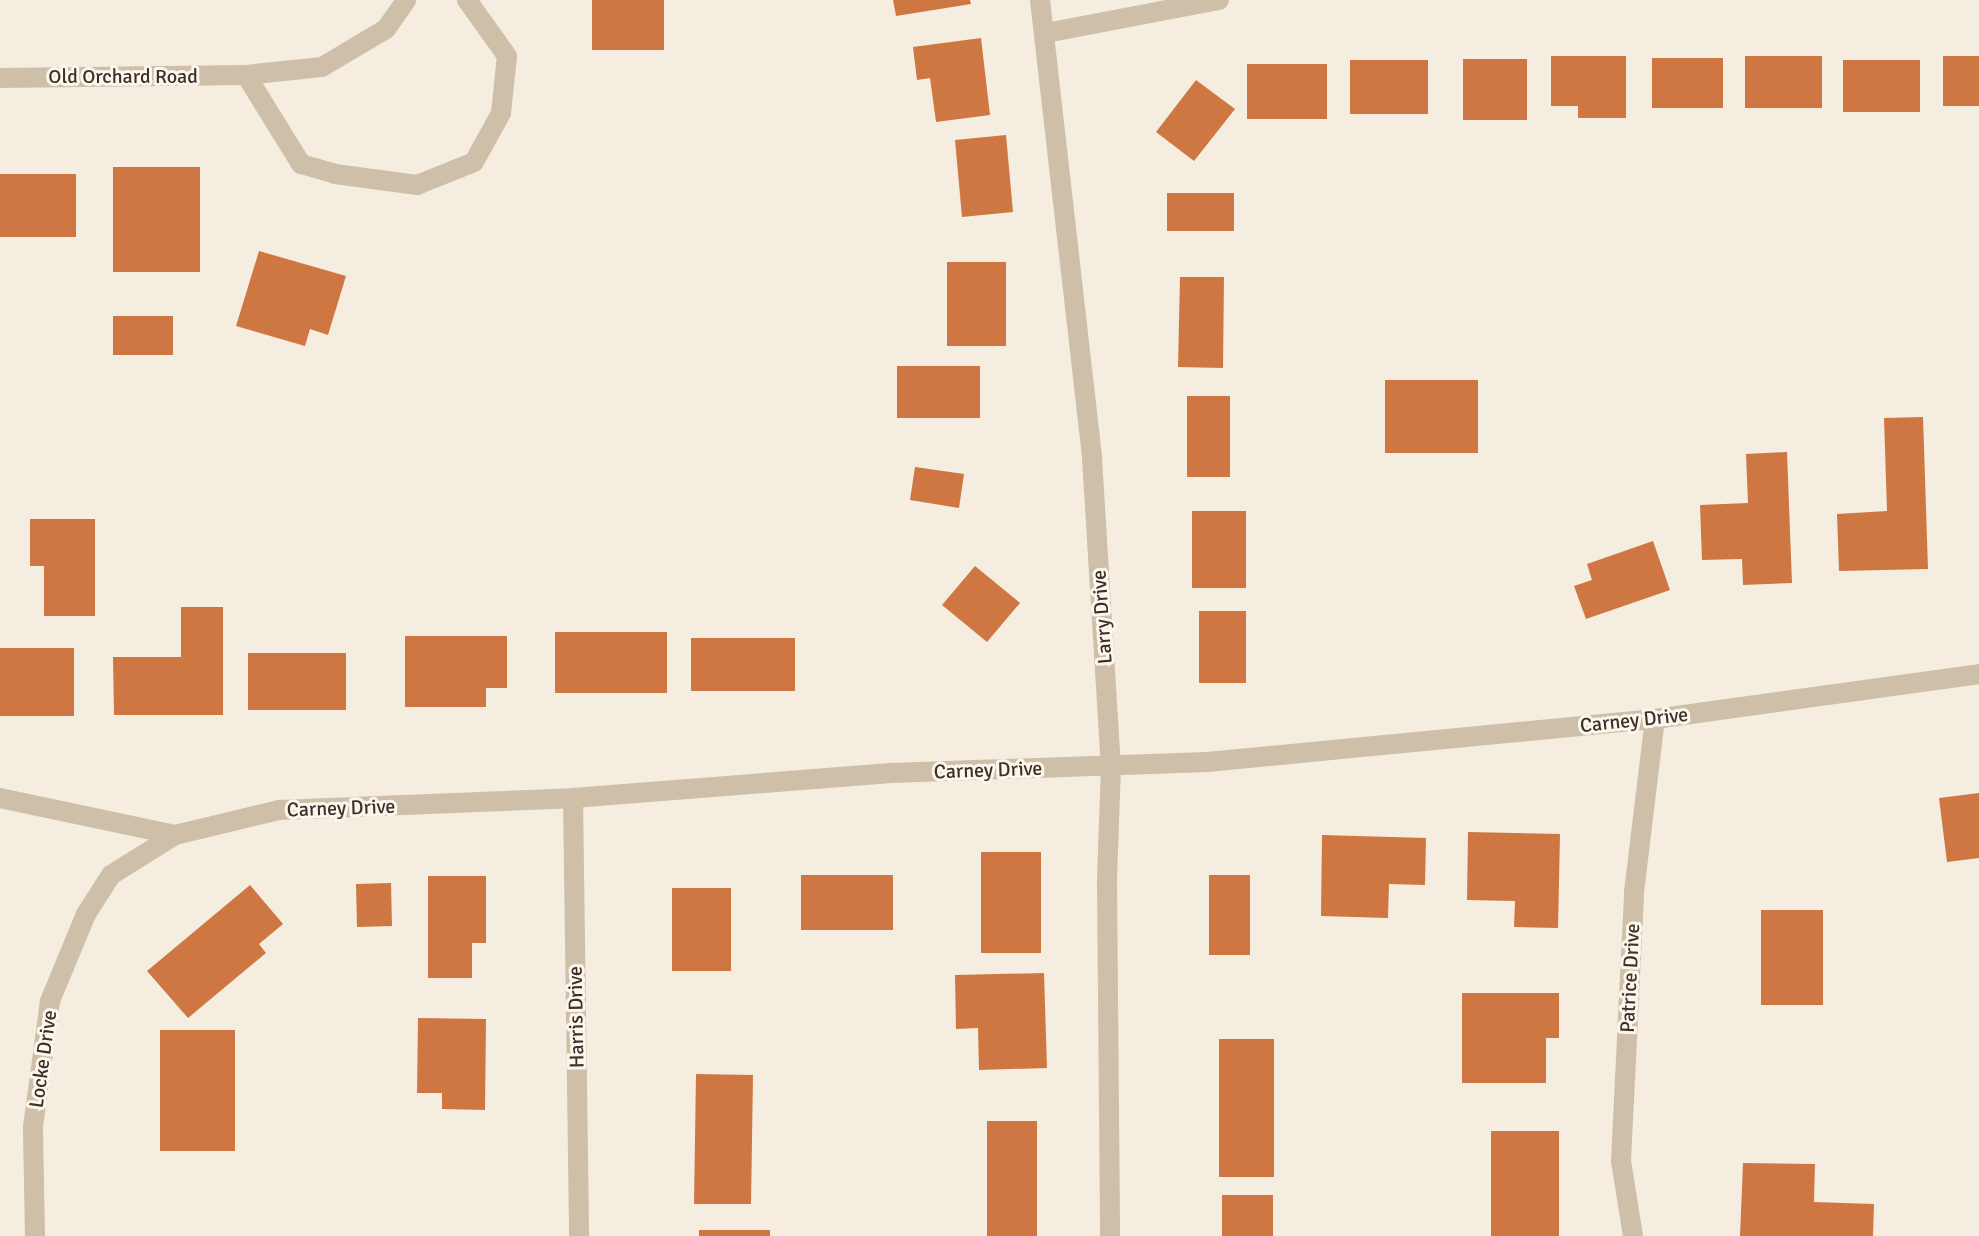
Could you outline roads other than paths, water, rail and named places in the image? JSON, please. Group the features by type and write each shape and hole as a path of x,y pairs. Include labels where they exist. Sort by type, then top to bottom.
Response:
{"street":[{"name":"Old Orchard Road","path":"0,78 246,75 322,67 386,29 406,0"},
{"path":"246,75 301,164 335,174 417,185 474,162 501,113 507,56 467,0"},
{"name":"Larry Drive","path":"1040,0 1092,458 1111,765 1107,881 1110,1236"},
{"path":"1046,33 1219,0"},
{"name":"Carney Drive","path":"0,798 175,835 279,810 573,798 891,773 1207,762 1655,719 1979,674"},
{"name":"Patrice Drive","path":"1633,1236 1621,1161 1634,892 1655,719"},
{"name":"Harris Drive","path":"573,798 579,1236"},
{"name":"Locke Drive","path":"35,1236 33,1127 50,1001 86,914 111,875 175,835"}]}
